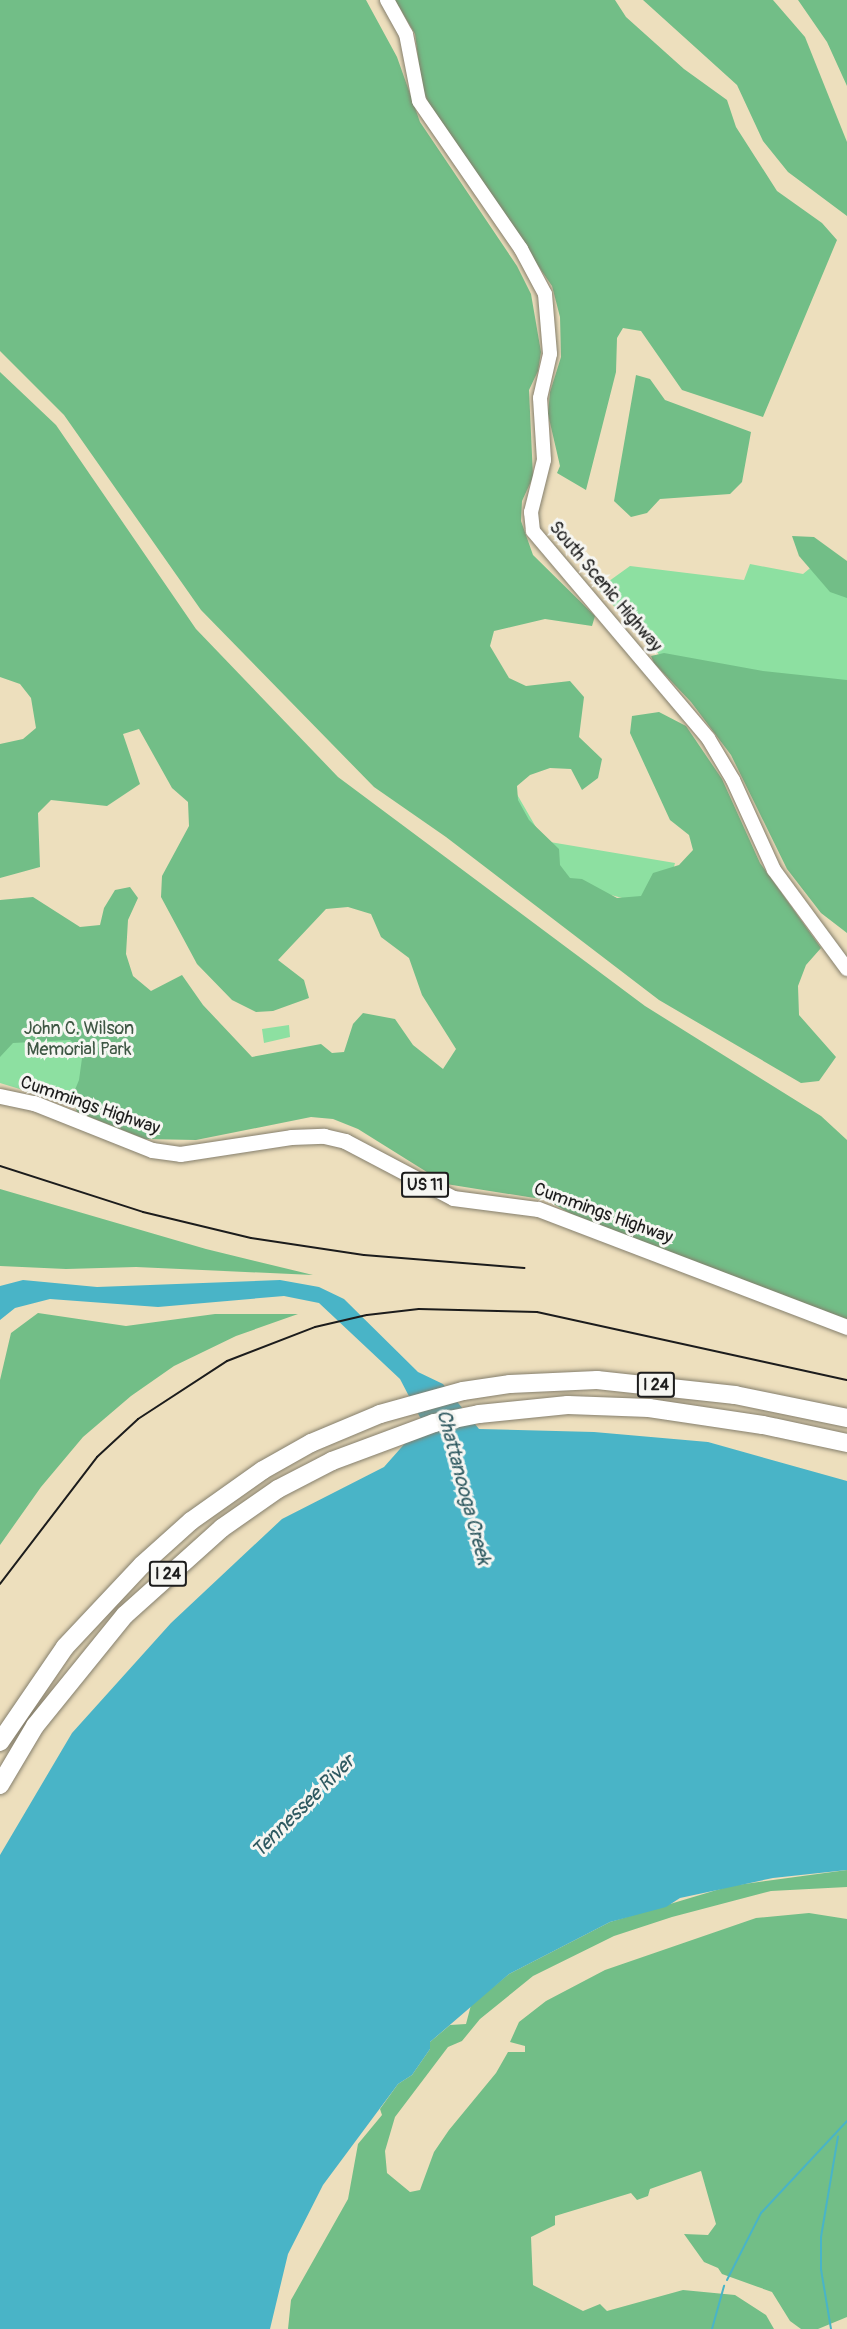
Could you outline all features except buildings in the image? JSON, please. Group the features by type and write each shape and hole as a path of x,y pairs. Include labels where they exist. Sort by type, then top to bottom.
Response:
{"highway":[{"name":"I 24","path":"0,1742 65,1647 142,1565 191,1521 263,1470 311,1443 380,1414 463,1391 510,1384 597,1380 725,1394 847,1418"},
{"name":"I 24","path":"0,1785 35,1726 80,1668 125,1615 177,1566 278,1489 332,1461 398,1434 479,1414 568,1405 649,1408 763,1425 847,1443"}],"main road":[{"name":"South Scenic Highway","path":"387,0 406,34 419,101 521,249 545,294 550,354 540,398 544,460 531,512 533,531 708,738 733,780 774,870 847,969"},
{"name":"Cummings Highway","path":"0,1096 34,1103 152,1150 180,1154 291,1137 324,1136 345,1141 453,1198 538,1209 847,1327"}],"green space":[{"path":"0,0 366,0 397,57 420,122 517,266 531,294 541,352 538,371 529,390 533,477 522,501 521,521 533,555 595,616 592,626 545,619 494,631 490,646 509,678 526,686 570,681 584,697 579,737 602,759 598,778 582,790 571,769 550,768 530,775 517,786 518,800 529,820 559,849 560,865 570,878 582,879 617,898 641,896 653,873 679,865 693,850 689,835 670,820 630,733 632,716 659,712 686,726 722,779 760,863 821,948 806,965 798,986 799,1015 836,1057 819,1081 801,1083 659,1000 446,837 374,787 201,610 64,415 0,351"},
{"path":"395,0 615,0 626,17 684,69 727,100 736,127 777,191 822,223 837,240 763,417 682,390 641,331 623,328 617,338 616,372 586,490 557,473 560,466 548,414 550,392 561,357 560,317 552,286 431,109 422,87 415,34"},
{"path":"643,0 773,0 805,37 847,142 847,216 788,172 763,141 737,85"},
{"path":"798,0 847,0 847,86 827,42"},
{"name":"John C. Wilson Memorial Park","path":"0,372 56,425 196,629 338,777 645,1006 821,1116 847,1140 847,1321 571,1214 547,1200 446,1184 358,1129 333,1119 311,1117 196,1140 145,1139 77,1112 72,1097 79,1080 83,1051 70,1040 13,1043 0,1057 0,900 33,897 80,927 100,925 104,908 115,890 130,887 138,898 128,920 126,954 133,976 151,991 182,975 203,1005 252,1057 321,1044 332,1053 344,1052 353,1024 363,1013 395,1019 413,1045 443,1069 456,1049 422,995 409,958 381,937 371,914 348,907 326,909 278,960 304,980 309,998 273,1011 256,1012 232,1000 197,964 161,897 162,876 189,826 188,802 172,788 139,729 123,734 140,784 107,806 51,800 38,813 40,867 0,878 0,744 23,739 36,728 31,698 20,684 0,677"},
{"path":"636,375 650,379 665,400 751,432 742,482 730,494 660,499 647,513 631,517 614,501"},
{"path":"792,536 814,537 847,561 847,598 830,592 799,556"},
{"path":"821,559 847,565 847,754 739,740 598,589 630,566 744,580 750,564 803,574"},
{"path":"664,653 763,671 847,680 847,933 821,913 787,869 731,755 691,702 654,663 651,656"},
{"path":"511,784 544,841 675,863 663,909 529,873"},
{"name":"John C. Wilson Memorial Park","path":"117,968 85,1109 0,1083 0,1034"},
{"path":"289,1025 290,1037 264,1043 262,1029"},
{"path":"0,1189 206,1249 313,1275 136,1267 66,1269 0,1266"},
{"path":"38,1313 126,1326 215,1314 298,1314 236,1336 174,1366 131,1396 83,1437 41,1487 0,1545 0,1380 11,1333"},
{"path":"847,1870 847,1887 771,1891 672,1917 614,1936 533,1976 480,2019 462,2041 448,2047 395,2117 385,2151 387,2173 410,2192 420,2190 434,2152 496,2073 508,2052 525,2052 525,2046 510,2042 519,2022 546,2001 605,1970 756,1918 809,1913 847,1919 847,2317 818,2329 801,2329 790,2321 772,2292 722,2274 718,2268 704,2262 684,2234 708,2235 716,2224 701,2171 650,2189 648,2196 637,2200 631,2193 555,2216 555,2225 531,2237 533,2285 583,2311 600,2304 607,2311 683,2290 735,2295 766,2315 774,2329 288,2329 291,2300 348,2199 358,2144 382,2115 380,2109 398,2084 412,2075 430,2049 430,2042 450,2025 466,2024 471,2005 509,1974 610,1922 730,1886"}],"water":[{"path":"23,1280 97,1287 280,1280 319,1287 344,1299 418,1372 443,1384 479,1429 594,1432 708,1442 847,1481 847,1870 773,1878 680,1898 666,1907 610,1922 509,1974 430,2042 430,2049 412,2075 398,2084 323,2185 288,2254 270,2329 0,2329 0,1855 72,1733 171,1623 282,1519 384,1467 423,1423 400,1379 319,1303 284,1296 158,1307 50,1299 15,1308 0,1320 0,1286"}],"waterway":[{"path":"727,2280 761,2213 847,2121"},
{"path":"831,2329 821,2269 821,2237 838,2136"},
{"path":"712,2329 724,2286"}],"railway":[{"path":"0,1166 143,1212 251,1238 364,1255 524,1268"},
{"path":"0,1584 97,1457 138,1419 227,1361 315,1327 367,1315 419,1309 537,1312 847,1380"}],"water label":[{"name":"Chattanooga Creek","path":"464,1487"},
{"name":"Tennessee River","path":"303,1806"}]}
